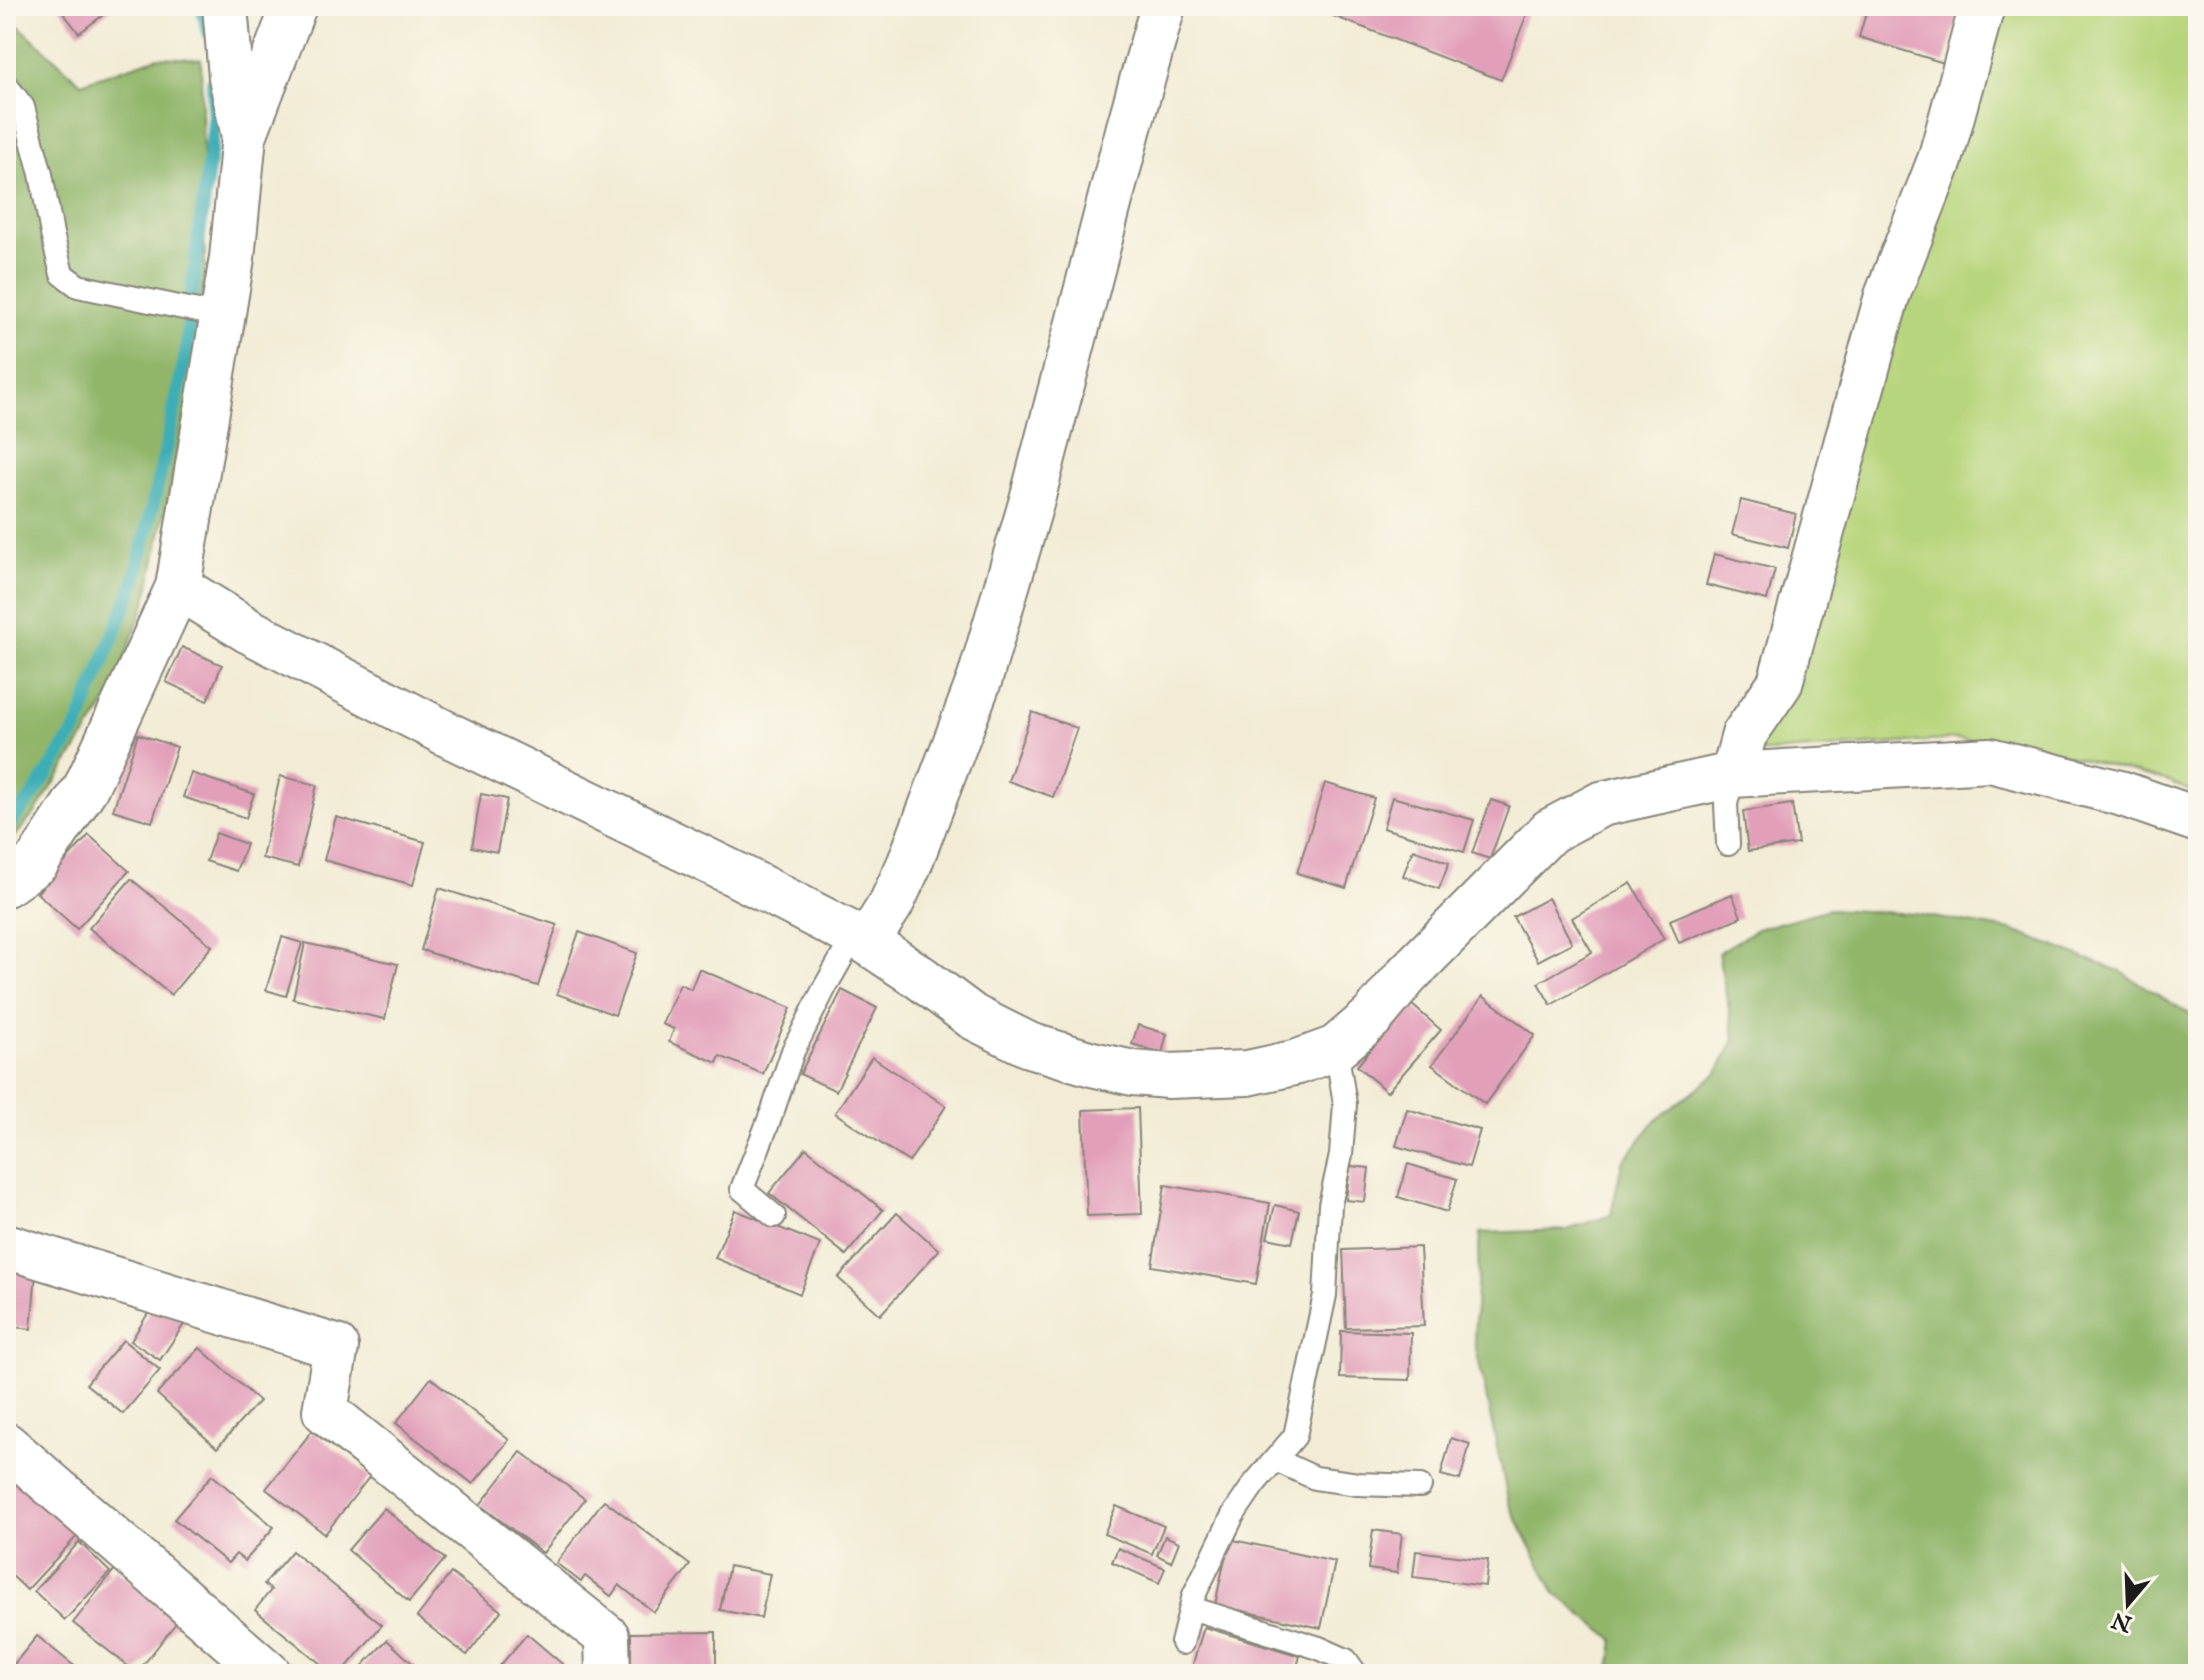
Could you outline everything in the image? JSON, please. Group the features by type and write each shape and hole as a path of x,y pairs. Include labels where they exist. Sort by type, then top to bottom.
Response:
{"street":[{"path":"225,6 231,77 244,136"},
{"path":"6,884 37,862 86,787 178,587 232,258 244,136 294,6"},
{"path":"861,939 891,904 909,865 980,678 1032,500 1163,6"},
{"path":"1733,775 1744,735 1780,683 1887,296 1940,160 1982,6"},
{"path":"178,587 249,631 449,735 861,939 973,1017 1029,1045 1133,1073 1168,1076 1248,1073 1298,1062 1336,1048 1372,1017 1407,975 1550,831 1601,804 1733,775 1990,760 2120,793 2198,820"},
{"path":"6,1246 336,1347 325,1411 607,1637 608,1674"},
{"path":"6,1445 269,1674"}],"lane":[{"path":"6,85 23,107 62,274 78,286 222,316"},
{"path":"1728,844 1726,804 1733,775"},
{"path":"774,1216 742,1189 793,1051 825,987 861,939"},
{"path":"1182,1643 1194,1595 1233,1515 1254,1484 1295,1436 1325,1295 1330,1205 1341,1155 1345,1104 1336,1048"},
{"path":"1276,1460 1315,1478 1358,1484 1420,1486"},
{"path":"1191,1608 1319,1648 1346,1660 1356,1674"}],"green space":[{"path":"1991,6 2198,6 2198,794 2168,781 2064,754 1959,739 1753,753"},
{"path":"6,14 81,83 158,57 201,59 205,260 199,351 146,601 109,699 35,813 6,847"},
{"path":"1829,909 1915,914 2011,930 2119,971 2198,1019 2198,1674 1609,1674 1614,1640 1555,1593 1509,1504 1474,1339 1480,1233 1567,1230 1611,1215 1622,1163 1655,1121 1717,1073 1735,1040 1718,953 1757,929"}],"building":[{"path":"58,6 115,6 79,33"},
{"path":"1307,6 1530,6 1501,80"},
{"path":"1868,6 1961,7 1944,63 1859,37"},
{"path":"1741,500 1796,514 1788,548 1732,534"},
{"path":"1714,554 1775,569 1767,600 1706,585"},
{"path":"182,647 222,665 207,701 166,682"},
{"path":"1032,712 1077,728 1053,797 1008,781"},
{"path":"138,734 177,747 152,822 113,810"},
{"path":"191,773 254,794 246,818 183,797"},
{"path":"280,776 317,785 298,867 262,858"},
{"path":"1325,783 1374,798 1346,888 1297,873"},
{"path":"481,794 507,799 497,852 472,847"},
{"path":"1392,797 1474,820 1464,852 1383,828"},
{"path":"1491,800 1509,806 1490,859 1472,853"},
{"path":"1792,804 1798,844 1748,851 1743,811"},
{"path":"336,817 425,842 413,885 324,860"},
{"path":"216,833 246,844 236,871 206,861"},
{"path":"89,835 129,871 77,929 37,893"},
{"path":"1413,849 1449,863 1439,889 1403,876"},
{"path":"131,879 212,946 171,995 89,928"},
{"path":"1631,883 1664,939 1551,1005 1538,983 1592,952 1572,918"},
{"path":"439,888 557,925 538,986 421,950"},
{"path":"1732,894 1741,917 1679,943 1670,920"},
{"path":"1548,898 1572,943 1538,961 1513,917"},
{"path":"579,932 637,953 615,1015 557,994"},
{"path":"282,937 302,943 286,996 266,990"},
{"path":"305,943 398,964 385,1019 293,999"},
{"path":"699,969 791,1008 763,1074 720,1056 717,1063 669,1042 674,1029 662,1024 680,984 691,989"},
{"path":"842,990 877,1008 836,1091 800,1074"},
{"path":"1483,996 1535,1035 1485,1104 1432,1065"},
{"path":"1410,1003 1441,1030 1387,1092 1357,1066"},
{"path":"1138,1025 1167,1034 1162,1053 1132,1044"},
{"path":"872,1057 946,1106 909,1162 835,1113"},
{"path":"1138,1108 1142,1214 1087,1216 1083,1110"},
{"path":"1407,1109 1480,1130 1469,1167 1396,1146"},
{"path":"806,1148 883,1210 846,1255 769,1193"},
{"path":"1408,1164 1457,1179 1447,1212 1398,1197"},
{"path":"1350,1166 1369,1168 1365,1202 1346,1200"},
{"path":"1165,1185 1270,1203 1256,1284 1152,1266"},
{"path":"1275,1205 1299,1211 1292,1243 1267,1238"},
{"path":"735,1210 820,1244 800,1294 715,1258"},
{"path":"897,1213 939,1250 880,1315 838,1278"},
{"path":"1420,1247 1424,1326 1346,1328 1343,1250"},
{"path":"6,1269 36,1272 31,1329 6,1326"},
{"path":"155,1302 186,1321 160,1360 131,1341"},
{"path":"1341,1331 1411,1333 1410,1380 1340,1378"},
{"path":"123,1340 160,1370 123,1414 86,1384"},
{"path":"200,1348 259,1401 217,1448 157,1394"},
{"path":"431,1378 509,1440 473,1484 396,1423"},
{"path":"312,1431 370,1476 325,1534 266,1489"},
{"path":"1451,1438 1470,1444 1460,1480 1441,1475"},
{"path":"521,1452 585,1499 543,1553 480,1505"},
{"path":"15,1475 79,1534 27,1590 6,1570 6,1485"},
{"path":"212,1475 274,1527 245,1561 236,1554 228,1563 174,1519"},
{"path":"604,1500 690,1565 654,1612 619,1585 611,1596 585,1576 581,1582 556,1563"},
{"path":"1116,1506 1164,1526 1152,1554 1104,1534"},
{"path":"384,1508 445,1559 409,1602 348,1550"},
{"path":"1373,1530 1402,1534 1397,1573 1368,1569"},
{"path":"1165,1536 1179,1542 1171,1562 1157,1555"},
{"path":"1229,1539 1335,1562 1321,1628 1215,1605"},
{"path":"79,1542 110,1572 65,1620 34,1591"},
{"path":"1118,1548 1165,1568 1159,1583 1112,1562"},
{"path":"292,1551 382,1625 341,1674 333,1674 255,1610 271,1590 264,1584"},
{"path":"1416,1551 1488,1560 1485,1586 1413,1577"},
{"path":"729,1566 770,1574 761,1618 720,1610"},
{"path":"115,1569 179,1619 137,1673 73,1623"},
{"path":"451,1573 501,1611 467,1655 417,1617"},
{"path":"1204,1627 1300,1656 1295,1674 1216,1674 1192,1667"},
{"path":"716,1632 716,1674 631,1674 631,1633"},
{"path":"527,1634 574,1674 493,1674"},
{"path":"37,1636 84,1674 6,1674"},
{"path":"387,1640 424,1674 355,1674"}],"waterway":[{"path":"201,6 209,33"},
{"path":"6,828 32,797 77,728 135,581 186,354 214,124 213,82"}]}
